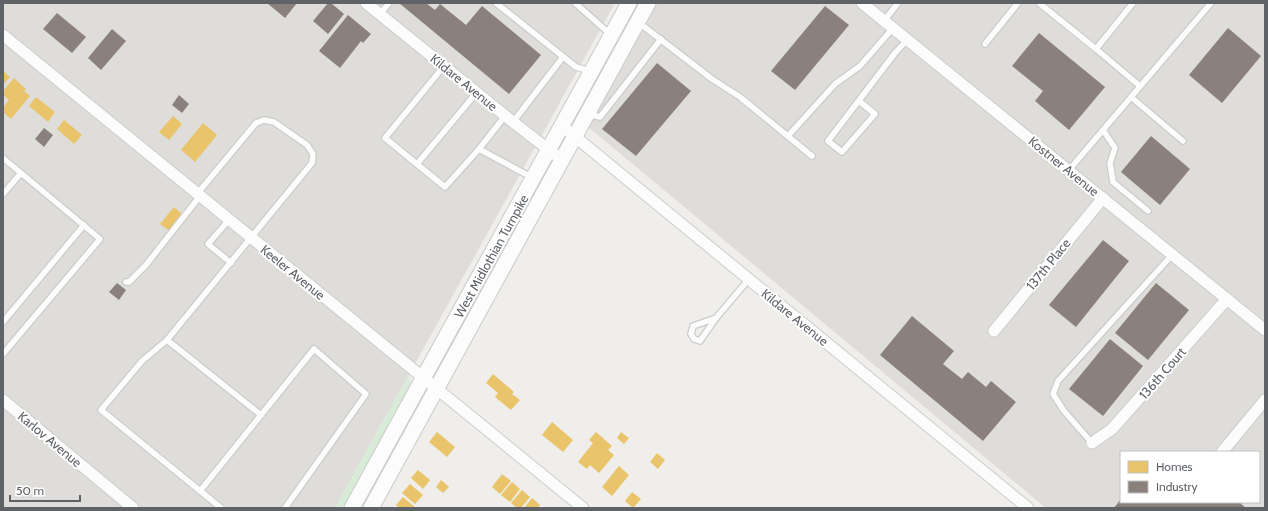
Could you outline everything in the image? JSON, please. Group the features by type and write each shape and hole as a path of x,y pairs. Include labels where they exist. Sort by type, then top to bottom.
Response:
{"main road":[{"name":"West Midlothian Turnpike","path":"358,505 424,379 629,3"},
{"name":"West Midlothian Turnpike","path":"371,508 648,3"}],"street":[{"name":"Kildare Avenue","path":"366,3 562,160"},
{"name":"Kostner Avenue","path":"862,3 1265,330"},
{"name":"Keeler Avenue","path":"3,35 583,508"},
{"name":"Kildare Avenue","path":"562,126 1028,508"},
{"name":"137th Place","path":"994,331 1103,198"},
{"name":"136th Court","path":"1092,442 1112,429 1227,299"},
{"name":"Karlov Avenue","path":"3,400 133,508"},
{"path":"1223,451 1265,400"}],"lane":[{"path":"380,14 389,3"},
{"path":"496,3 576,67 592,72"},
{"path":"575,3 612,36"},
{"path":"884,21 898,3"},
{"path":"985,44 1018,3"},
{"path":"1039,3 1140,86"},
{"path":"1096,49 1133,3"},
{"path":"1069,170 1210,3"},
{"path":"638,22 712,79 740,96 812,156"},
{"path":"788,136 835,84 860,66 893,28"},
{"path":"588,114 600,117 661,39"},
{"path":"859,101 875,114 842,152 828,141 859,101 907,40"},
{"path":"444,66 385,138 445,187 479,149 509,119 563,57"},
{"path":"416,164 477,92"},
{"path":"1131,97 1183,141"},
{"path":"126,282 129,282 146,265 256,123 264,120 274,122 307,146 313,154 312,163 231,263 167,340 142,361 101,410 221,508"},
{"path":"1103,130 1115,148 1110,163 1113,182 1148,211"},
{"path":"479,149 533,178"},
{"path":"3,158 100,239 3,354"},
{"path":"3,194 21,173"},
{"path":"229,220 208,244 231,263"},
{"path":"3,322 84,225"},
{"path":"1092,442 1064,411 1053,394 1058,381 1173,254"},
{"path":"716,318 694,326 692,334 694,339 700,341 716,318 749,279"},
{"path":"167,340 261,415"},
{"path":"200,491 314,349 366,394 285,508"}],"shaded area":[{"path":"3,3 615,3 335,508 3,508"},
{"path":"655,3 1265,3 1265,508 1046,508 587,126"}],"green space":[{"path":"409,375 411,383 407,393 346,508 335,508"}],"building: Homes":[{"path":"3,71 10,77 3,85"},
{"path":"14,78 26,89 24,91 30,96 11,119 3,112 3,108 9,100 3,95 3,91"},
{"path":"36,97 55,112 48,122 29,106"},
{"path":"173,116 182,124 169,140 159,132"},
{"path":"64,120 82,135 74,144 57,129"},
{"path":"203,123 217,135 195,162 181,150"},
{"path":"174,207 183,215 170,231 160,224"},
{"path":"493,374 514,392 512,394 520,400 511,410 495,397 498,393 486,383"},
{"path":"552,422 573,440 563,452 542,435"},
{"path":"437,432 455,447 447,457 429,442"},
{"path":"596,432 612,446 608,450 614,455 599,473 590,465 587,469 578,462 593,443 589,440"},
{"path":"621,432 629,438 624,444 617,438"},
{"path":"657,453 665,460 658,469 650,462"},
{"path":"619,466 629,475 612,496 602,487"},
{"path":"418,470 430,480 423,489 411,478"},
{"path":"502,474 511,481 500,494 492,487"},
{"path":"441,480 449,487 443,493 436,487"},
{"path":"512,482 520,489 510,502 501,495"},
{"path":"410,484 423,495 415,504 402,493"},
{"path":"522,490 530,497 521,508 517,508 511,503"},
{"path":"632,492 641,499 633,508 625,501"},
{"path":"403,497 416,508 399,508 396,505"},
{"path":"532,498 540,505 538,508 524,508"}],"building: Industry":[{"path":"267,3 297,3 285,18"},
{"path":"328,3 331,3 344,14 328,34 313,21"},
{"path":"399,3 426,3 435,10 440,4 466,25 482,6 541,55 509,94"},
{"path":"825,6 849,25 795,90 771,71"},
{"path":"57,13 86,37 72,53 43,29"},
{"path":"348,15 371,34 363,43 361,41 340,68 319,51"},
{"path":"1228,28 1261,56 1222,103 1189,75"},
{"path":"112,29 126,41 101,70 88,58"},
{"path":"1039,33 1105,87 1069,130 1035,101 1043,91 1012,66"},
{"path":"657,63 691,91 636,156 602,129"},
{"path":"179,95 189,104 182,113 172,105"},
{"path":"44,128 53,135 44,147 35,139"},
{"path":"1151,136 1190,169 1160,205 1121,172"},
{"path":"1103,240 1129,261 1076,327 1049,305"},
{"path":"117,283 126,290 119,300 109,292"},
{"path":"1156,283 1189,310 1148,360 1115,333"},
{"path":"912,316 954,351 943,364 962,379 968,372 986,387 991,381 1016,402 983,441 880,355"},
{"path":"1110,339 1143,366 1103,416 1069,389"},
{"path":"1120,500 1120,503 1240,503 1246,508 1114,508"}]}
